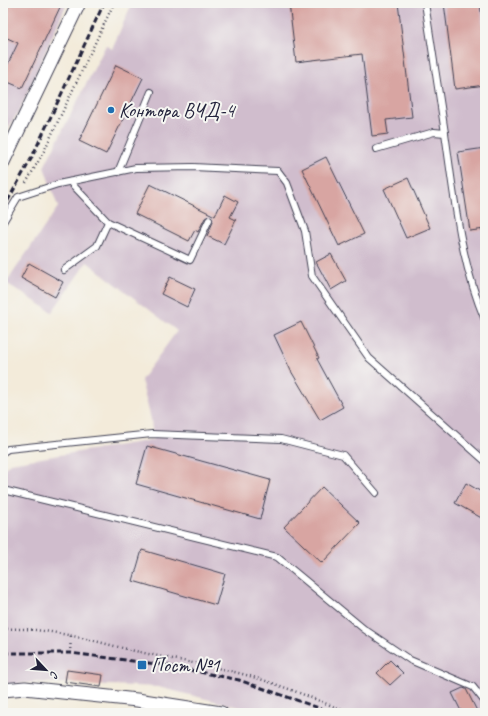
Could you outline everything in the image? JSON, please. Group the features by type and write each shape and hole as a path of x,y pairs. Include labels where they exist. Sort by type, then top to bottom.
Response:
{"street":[{"path":"3,162 79,3"},
{"path":"3,690 25,688 137,700 221,713"}],"lane":[{"path":"425,3 458,225 476,299 485,320"},
{"path":"118,172 151,92"},
{"path":"376,149 434,132 445,133"},
{"path":"3,222 15,208 18,197 70,182 136,168 193,167 278,171 287,183 305,231 312,276 369,358 485,461"},
{"path":"70,182 108,222 190,260 209,220"},
{"path":"64,270 97,246 108,222"},
{"path":"3,452 8,449 152,434 281,439 343,455 376,493"},
{"path":"3,490 277,556 364,629 410,660 473,687 485,702"}],"path":[{"path":"18,197 43,153 114,3"},
{"path":"3,629 25,628 71,635 133,651 231,671 283,686 350,713"},
{"path":"70,653 71,635"}],"shaded area":[{"path":"3,3 67,3 20,109 3,137"},
{"path":"132,3 485,3 485,713 263,713 158,687 37,682 3,685 3,470 10,463 153,440 151,419 141,380 177,331 87,262 52,312 6,283 58,207 44,167 106,45 112,49"}],"building":[{"path":"3,3 62,3 22,88 3,80 3,74 18,43 3,36"},
{"path":"289,3 398,3 412,117 386,120 388,134 372,136 362,54 296,62"},
{"path":"444,3 480,3 485,45 485,85 455,89"},
{"name":"Контора ВЧД-4","path":"116,65 143,78 106,154 79,141"},
{"path":"485,148 485,229 470,231 458,152"},
{"path":"326,157 364,234 339,246 302,169"},
{"path":"408,178 430,228 406,238 384,189"},
{"path":"150,184 215,216 225,195 238,202 230,217 236,220 224,244 207,236 213,222 211,216 205,218 198,232 195,230 189,241 135,214"},
{"path":"331,254 346,281 331,290 316,262"},
{"path":"29,263 63,282 55,297 21,278"},
{"path":"170,277 195,289 187,307 161,294"},
{"path":"301,322 319,358 317,359 343,407 320,420 291,371 274,335"},
{"path":"147,446 270,480 260,519 136,484"},
{"path":"466,483 485,494 485,520 455,503"},
{"path":"322,487 360,523 322,563 284,527"},
{"path":"142,550 225,574 216,605 133,581"},
{"path":"390,660 403,673 390,685 377,673"},
{"path":"67,670 103,675 101,687 65,682"},
{"path":"463,688 466,689 478,713 462,713 452,693"}],"railway":[{"path":"3,209 31,159 104,3"},
{"path":"3,653 70,653 165,665 239,680 333,713"}],"place":[{"name":"Контора ВЧД-4","path":"111,110"},
{"name":"Пост №1","path":"142,665"}]}
